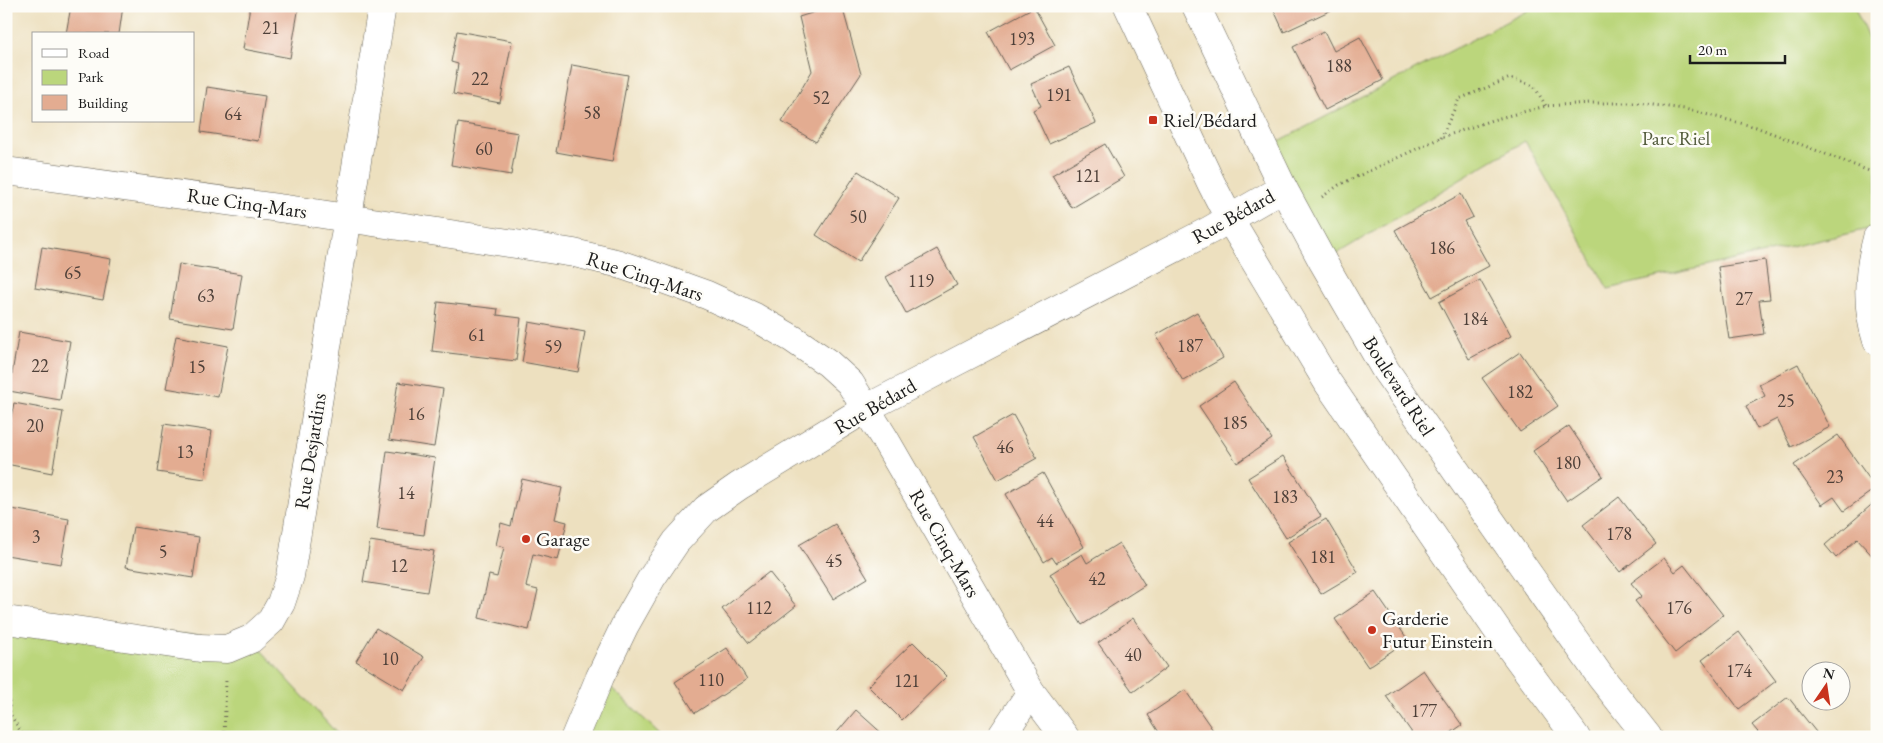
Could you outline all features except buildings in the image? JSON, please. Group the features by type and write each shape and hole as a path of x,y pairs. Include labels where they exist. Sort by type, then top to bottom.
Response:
{"street":[{"name":"Rue Desjardins","path":"9,621 200,648 227,649 251,639 271,621 281,602 290,576 382,6"},
{"path":"1128,6 1210,183 1328,383 1500,634 1576,737"},
{"name":"Boulevard Riel","path":"1196,6 1283,188 1386,371 1600,676 1648,737"},
{"name":"Rue Cinq-Mars","path":"6,170 348,218 574,253 616,263 707,295 756,318 793,339 828,363 850,383 867,408 1031,692 1065,737"},
{"name":"Rue Bédard","path":"575,737 600,677 625,625 651,579 676,542 706,509 739,486 867,408 1283,188"},
{"path":"1877,238 1870,264 1870,304 1877,341"},
{"path":"1001,737 1031,692"}],"path":[{"path":"1440,138 1458,99 1510,78 1534,86 1546,106"},
{"path":"1318,200 1339,185 1440,138 1492,120 1546,106 1590,102 1637,103 1685,109 1756,127 1877,174"},
{"path":"9,621 8,688 10,714 24,737"},
{"path":"224,737 227,649"}],"green space":[{"name":"Parc Riel","path":"1536,6 1854,6 1877,59 1877,227 1608,289 1525,141 1323,262 1264,149"},
{"path":"6,621 251,639 340,737 6,737"},
{"path":"600,677 663,737 575,737"}],"place":[{"name":"Riel/Bédard","path":"1153,120"},
{"name":"Garage","path":"526,539"},
{"name":"Garderie Futur Einstein","path":"1372,630"}]}
